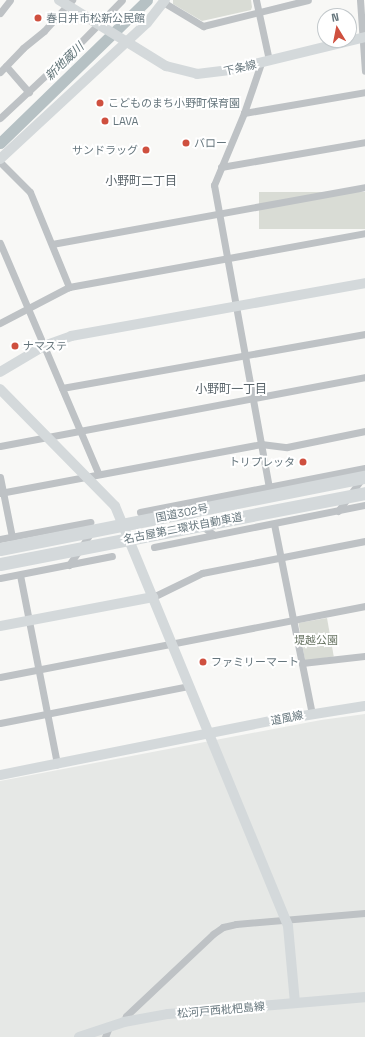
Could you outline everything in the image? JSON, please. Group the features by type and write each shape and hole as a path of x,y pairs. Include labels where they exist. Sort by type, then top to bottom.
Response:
{"highway":[{"name":"国道302号","path":"0,549 52,534 91,527 123,524 184,513 330,479 365,477"},
{"name":"名古屋第二環状自動車道","path":"0,555 365,477"},
{"name":"名古屋第二環状自動車道","path":"0,564 365,493"}],"street":[{"path":"0,13 10,0"},
{"path":"0,118 102,26 122,0"},
{"path":"256,0 259,12 265,62 214,185 269,487"},
{"path":"69,287 30,192 0,160 164,1 203,26 308,0"},
{"path":"360,0 364,37 365,71"},
{"path":"0,72 44,31 66,2 102,26"},
{"name":"下条線","path":"102,26 166,66 197,74 214,73 265,62 364,37"},
{"path":"6,66 29,92"},
{"path":"244,114 365,92"},
{"path":"221,167 365,142"},
{"path":"52,244 365,187"},
{"path":"0,323 27,307 69,287 365,233"},
{"path":"0,243 98,473"},
{"path":"0,372 44,346 71,336 365,283"},
{"path":"62,388 365,334"},
{"path":"0,446 365,377"},
{"path":"0,389 87,475 112,502 123,524 285,919 295,1003"},
{"path":"2,492 87,475 261,444 287,446 365,432"},
{"path":"0,477 12,537"},
{"path":"338,511 365,477"},
{"path":"140,512 269,487 330,479"},
{"path":"154,547 365,505"},
{"path":"161,517 170,506"},
{"path":"184,513 214,535"},
{"path":"274,524 312,714"},
{"path":"69,565 91,527"},
{"path":"0,539 52,534"},
{"path":"0,626 153,597 202,573 365,541"},
{"path":"0,578 112,556"},
{"path":"20,575 57,764"},
{"path":"0,676 365,606"},
{"path":"302,663 365,656"},
{"path":"0,723 189,686"},
{"name":"道風線","path":"0,775 312,714 365,706"},
{"path":"124,1022 126,1016 213,934 236,924 365,913"},
{"name":"松河戸西枇杷島線","path":"79,1037 107,1032 124,1022 203,1010 365,997"}],"shaded area":[{"path":"365,714 365,1037 0,1037 0,781 321,720"}],"green space":[{"path":"173,0 251,0 252,7 251,10 202,21 173,4"},
{"path":"259,192 365,192 365,229 259,229"},
{"name":"堤越公園","path":"327,618 334,656 305,661 298,623"}],"waterway":[{"name":"新地蔵川","path":"0,143 147,0"}],"place":[{"name":"春日井市松新公民館","path":"38,18"},
{"name":"こどものまち小野町保育園","path":"100,103"},
{"name":"LAVA","path":"105,121"},
{"name":"バロー","path":"186,143"},
{"name":"サンドラッグ","path":"146,150"},
{"name":"ナマステ","path":"15,346"},
{"name":"トリプレッタ","path":"303,462"},
{"name":"ファミリーマート","path":"203,662"}],"district":[{"name":"小野町二丁目","path":"141,182"},
{"name":"小野町一丁目","path":"231,390"}]}
